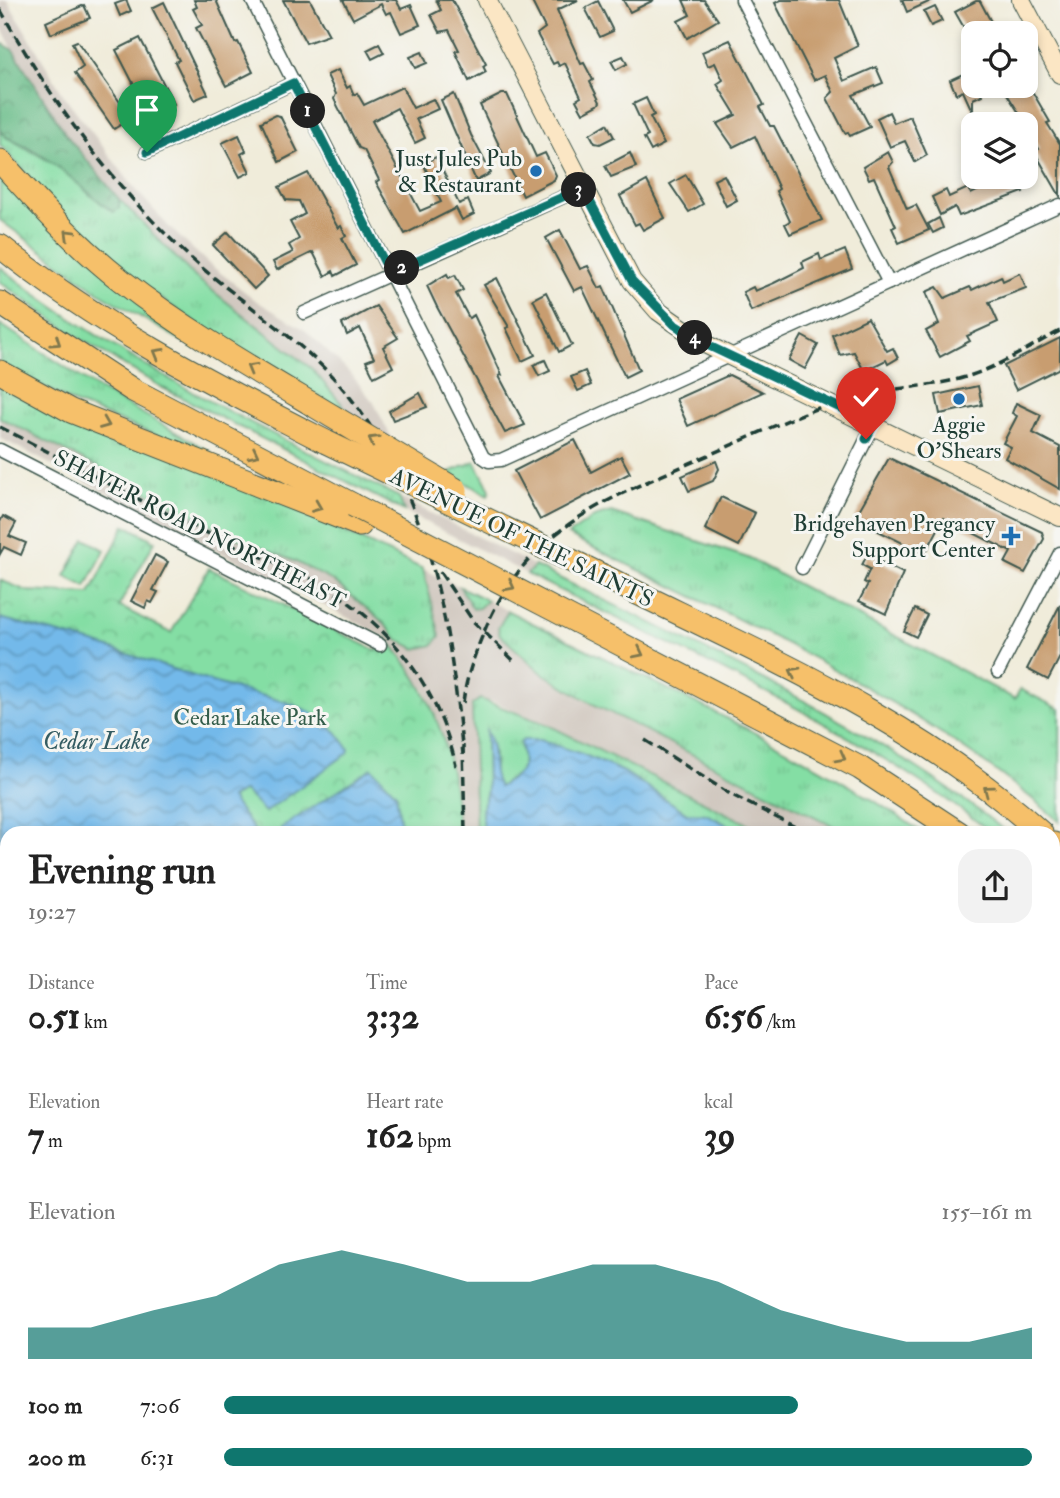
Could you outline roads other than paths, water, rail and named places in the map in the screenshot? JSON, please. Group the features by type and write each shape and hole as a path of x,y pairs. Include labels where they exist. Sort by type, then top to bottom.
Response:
{"highway":[{"path":"0,161 45,211 120,280 175,320 408,460 535,541"},
{"name":"AVENUE OF THE SAINTS","path":"0,246 51,284 150,348 326,442 535,541 887,722 966,774 1032,826"},
{"name":"AVENUE OF THE SAINTS","path":"0,303 131,389 356,515 450,554 860,768 948,826"},
{"path":"0,372 71,411 356,515"}],"main road":[{"path":"487,0 625,269 654,307 675,325 729,356 874,424 1060,517"},
{"path":"1021,0 1060,74"}],"street":[{"path":"252,0 483,457 489,461 501,460 1060,205"},
{"path":"742,0 889,283"},
{"path":"147,152 293,83"},
{"path":"304,313 583,188"},
{"path":"802,568 874,424"},
{"name":"SHAVER ROAD NORTHEAST","path":"0,450 380,645"},
{"path":"998,673 1060,553"}],"water":[{"name":"Cedar Lake","path":"0,618 94,643 212,682 289,703 311,712 336,732 349,749 348,753 265,812 244,791 231,798 251,826 0,826"},
{"path":"486,730 499,787 521,770 523,760 520,743 523,740 540,740 624,772 687,813 706,814 729,826 483,826 482,811 487,791"},
{"path":"372,768 396,793 401,826 284,826"}],"railway":[{"path":"0,9 63,110 136,203 193,260 319,363 355,404 382,445 404,486 434,571 444,615 463,754"},
{"path":"463,703 475,654 505,591 527,562 552,537 579,517 641,484 818,408 854,396 969,376 1060,331"},
{"path":"0,427 190,525 285,566 334,592 382,631 403,654 435,706 456,766"},
{"path":"440,572 473,621 515,662"},
{"path":"645,740 730,794 793,826"},
{"path":"463,745 465,826"}],"place":[{"name":"Just Jules Pub & Restaurant","path":"536,171"},
{"name":"Aggie O'Shears","path":"959,399"},
{"name":"Bridgehaven Pregancy Support Center","path":"1011,536"}],"park label":[{"name":"Cedar Lake Park","path":"250,717"}]}
